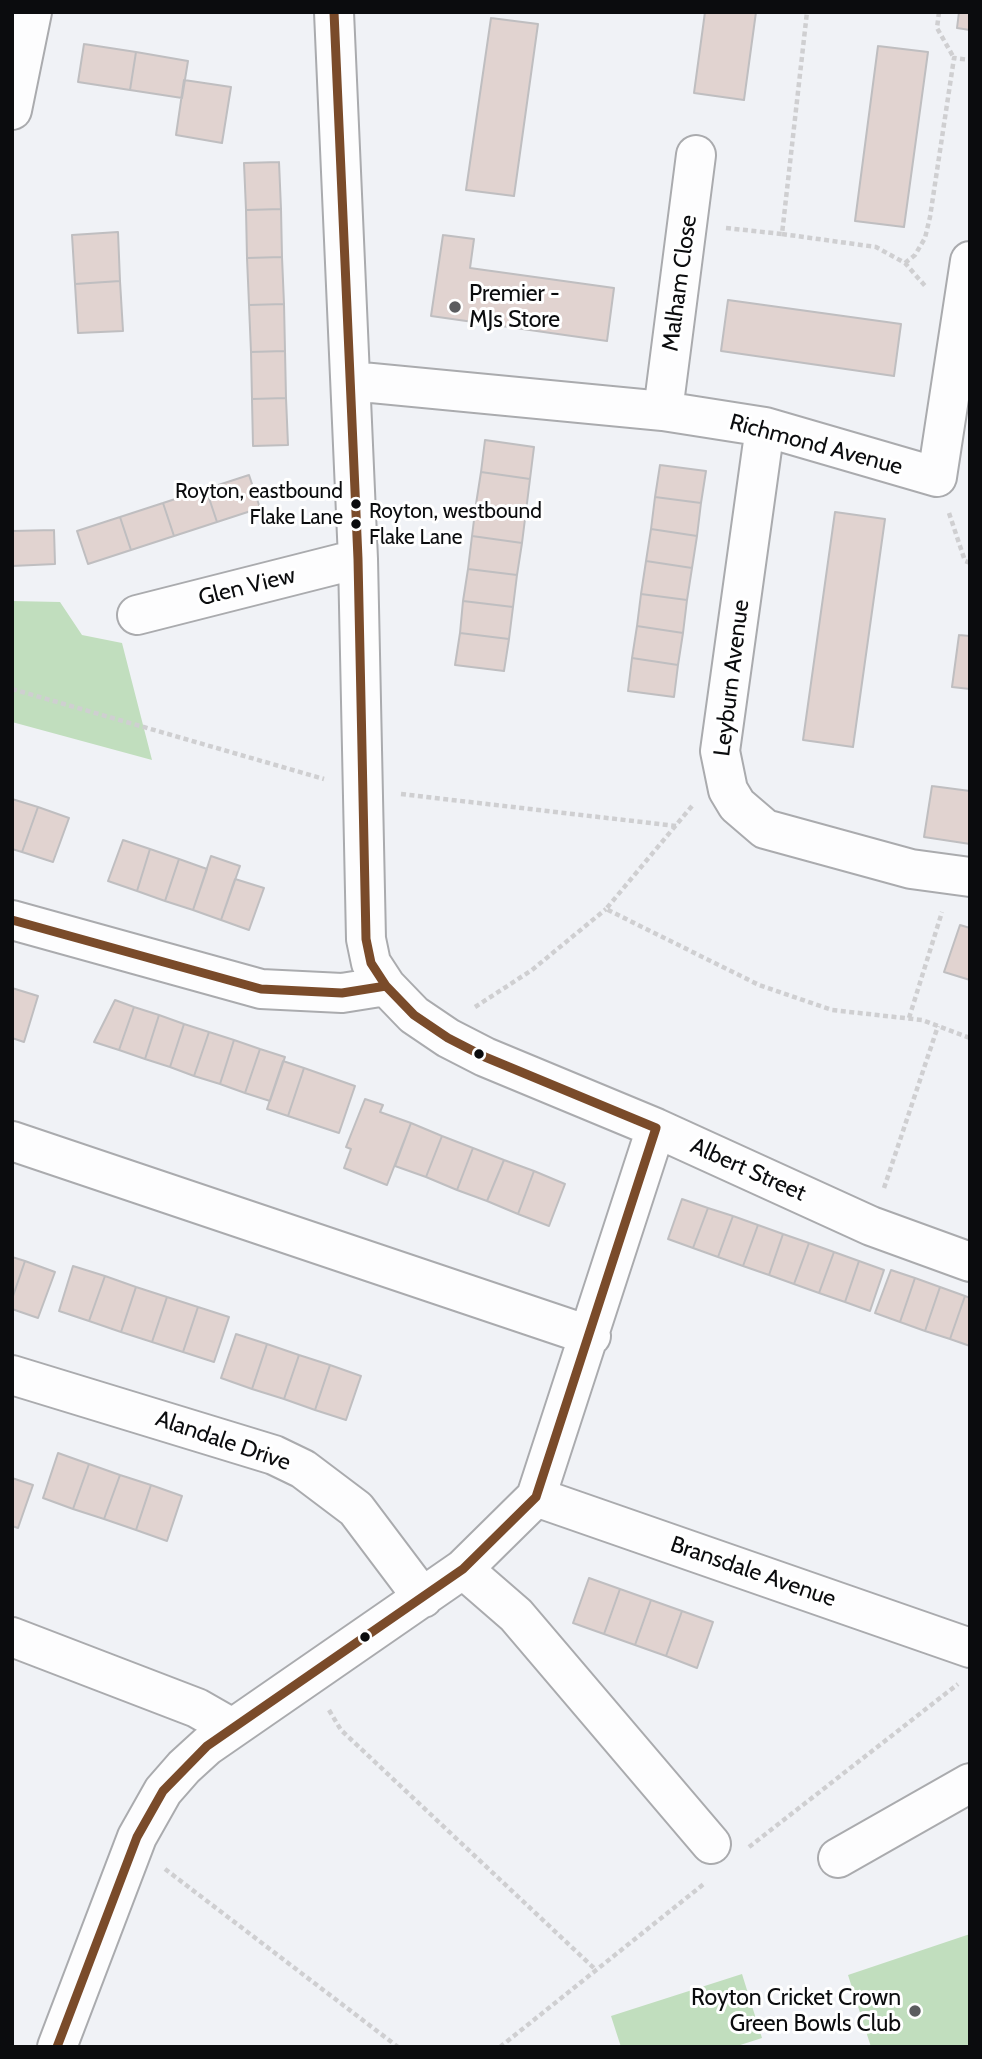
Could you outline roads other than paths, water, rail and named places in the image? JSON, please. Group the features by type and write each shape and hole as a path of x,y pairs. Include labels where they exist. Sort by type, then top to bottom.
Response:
{"street":[{"path":"12,110 32,12"},
{"name":"Albert Street","path":"334,12 358,559 366,939 372,963 386,986 414,1015 448,1038 485,1057 656,1128 871,1226 970,1262"},
{"name":"Malham Close","path":"663,411 696,155"},
{"name":"Richmond Avenue","path":"351,382 663,411 765,427 937,477 970,261"},
{"name":"Leyburn Avenue","path":"765,427 720,751 728,790 737,806 765,830 911,869 962,876"},
{"name":"Glen View","path":"137,615 358,559"},
{"path":"12,920 261,989 342,993 386,986"},
{"path":"57,2047 134,1845 163,1791 207,1746 463,1569 536,1497 591,1336 656,1128"},
{"path":"12,1141 591,1336"},
{"name":"Alandale Drive","path":"12,1375 274,1455 303,1469 356,1509 423,1598"},
{"name":"Bransdale Avenue","path":"536,1497 970,1648"},
{"path":"463,1569 516,1615 711,1844"},
{"path":"12,1637 197,1708 232,1728"},
{"path":"838,1858 970,1783"}],"place":[{"name":"Premier - MJs Store","path":"455,307"},
{"name":"Royton, eastbound Flake Lane","path":"356,504"},
{"name":"Royton, westbound Flake Lane","path":"356,524"},
{"name":"Royton Cricket Crown Green Bowls Club","path":"915,2011"}]}
